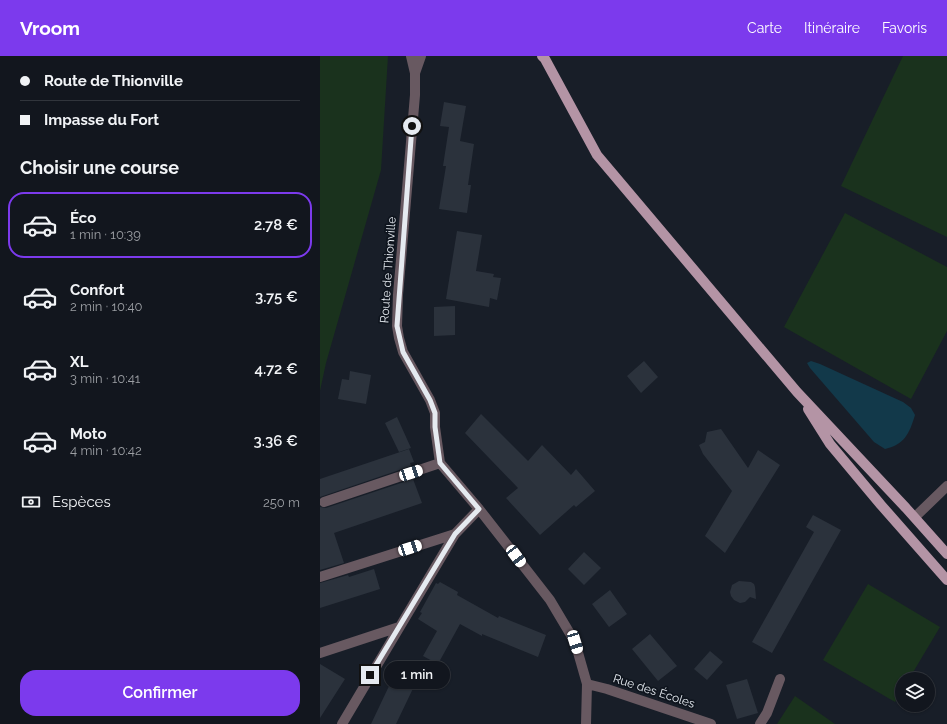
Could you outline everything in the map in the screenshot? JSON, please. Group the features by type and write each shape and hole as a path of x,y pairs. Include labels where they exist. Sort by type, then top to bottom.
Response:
{"main road":[{"path":"544,57 597,155 797,392 915,517 947,554"},
{"path":"797,392 830,444 947,580"},
{"path":"881,505 895,512 906,508"}],"street":[{"name":"Route de Thionville","path":"411,56 415,73 415,95 397,326 403,352 430,400 435,413 435,427 440,463"},
{"name":"Route de Thionville","path":"415,73 420,56"},
{"path":"324,502 440,463 479,509 550,600 575,642 587,684 586,724"},
{"path":"915,517 947,486"},
{"path":"342,724 455,534 479,509"},
{"path":"320,578 455,534"},
{"path":"320,653 399,627"},
{"path":"760,724 767,713 780,679"},
{"name":"Rue des Écoles","path":"587,684 607,689 711,724"}],"green space":[{"path":"320,56 388,56 381,170 326,363 320,391"},
{"path":"903,56 947,56 947,237 841,186"},
{"path":"845,213 947,267 947,331 911,399 784,327"},
{"path":"868,584 940,627 913,672 895,672 895,702 823,660"},
{"path":"795,696 835,724 777,724"}],"water":[{"path":"811,361 903,402 911,408 915,415 911,428 902,441 885,449 874,442 810,368 807,363"}],"building":[{"path":"444,102 466,106 460,141 474,144 468,185 471,185 467,213 439,209 446,166 443,166 449,127 440,126"},
{"path":"457,231 482,235 476,271 494,274 493,277 501,278 497,300 490,298 489,307 446,299"},
{"path":"455,306 455,335 434,336 434,307"},
{"path":"644,361 658,377 641,393 627,376"},
{"path":"350,371 371,375 366,404 338,399 342,379 349,380"},
{"path":"481,414 528,461 542,445 571,475 576,469 595,491 576,507 574,505 540,535 506,498 518,488 465,433"},
{"path":"397,417 411,448 399,452 385,423"},
{"path":"721,429 748,468 758,450 780,465 725,553 705,536 732,491 703,454 699,445 705,442 707,432"},
{"path":"409,449 414,462 410,463 411,466 320,497 320,479"},
{"path":"413,479 422,503 334,533 344,563 320,570 320,507 326,508"},
{"path":"813,515 841,530 772,653 752,642 814,532 806,527"},
{"path":"584,552 601,568 584,585 568,569"},
{"path":"374,569 380,589 320,608 320,583 348,575 349,577"},
{"path":"739,581 751,582 754,584 756,599 750,597 745,602 740,603 734,600 730,592 732,585"},
{"path":"440,582 458,592 457,595 498,618 499,616 546,635 538,657 482,634 482,636 460,624 438,664 423,656 437,631 418,619 422,613 420,612 436,583 438,584"},
{"path":"610,590 627,614 609,627 592,604"},
{"path":"650,634 677,666 658,681 632,649"},
{"path":"710,651 723,662 707,680 694,669"},
{"path":"320,664 345,679 320,718"},
{"path":"399,665 419,676 396,724 371,724"},
{"path":"747,679 758,713 737,719 726,685"}],"route":[{"path":"370,675 418,593 455,534 479,509 440,463 435,427 435,413 430,400 403,352 399,338 397,326 398,295 412,126"}]}
